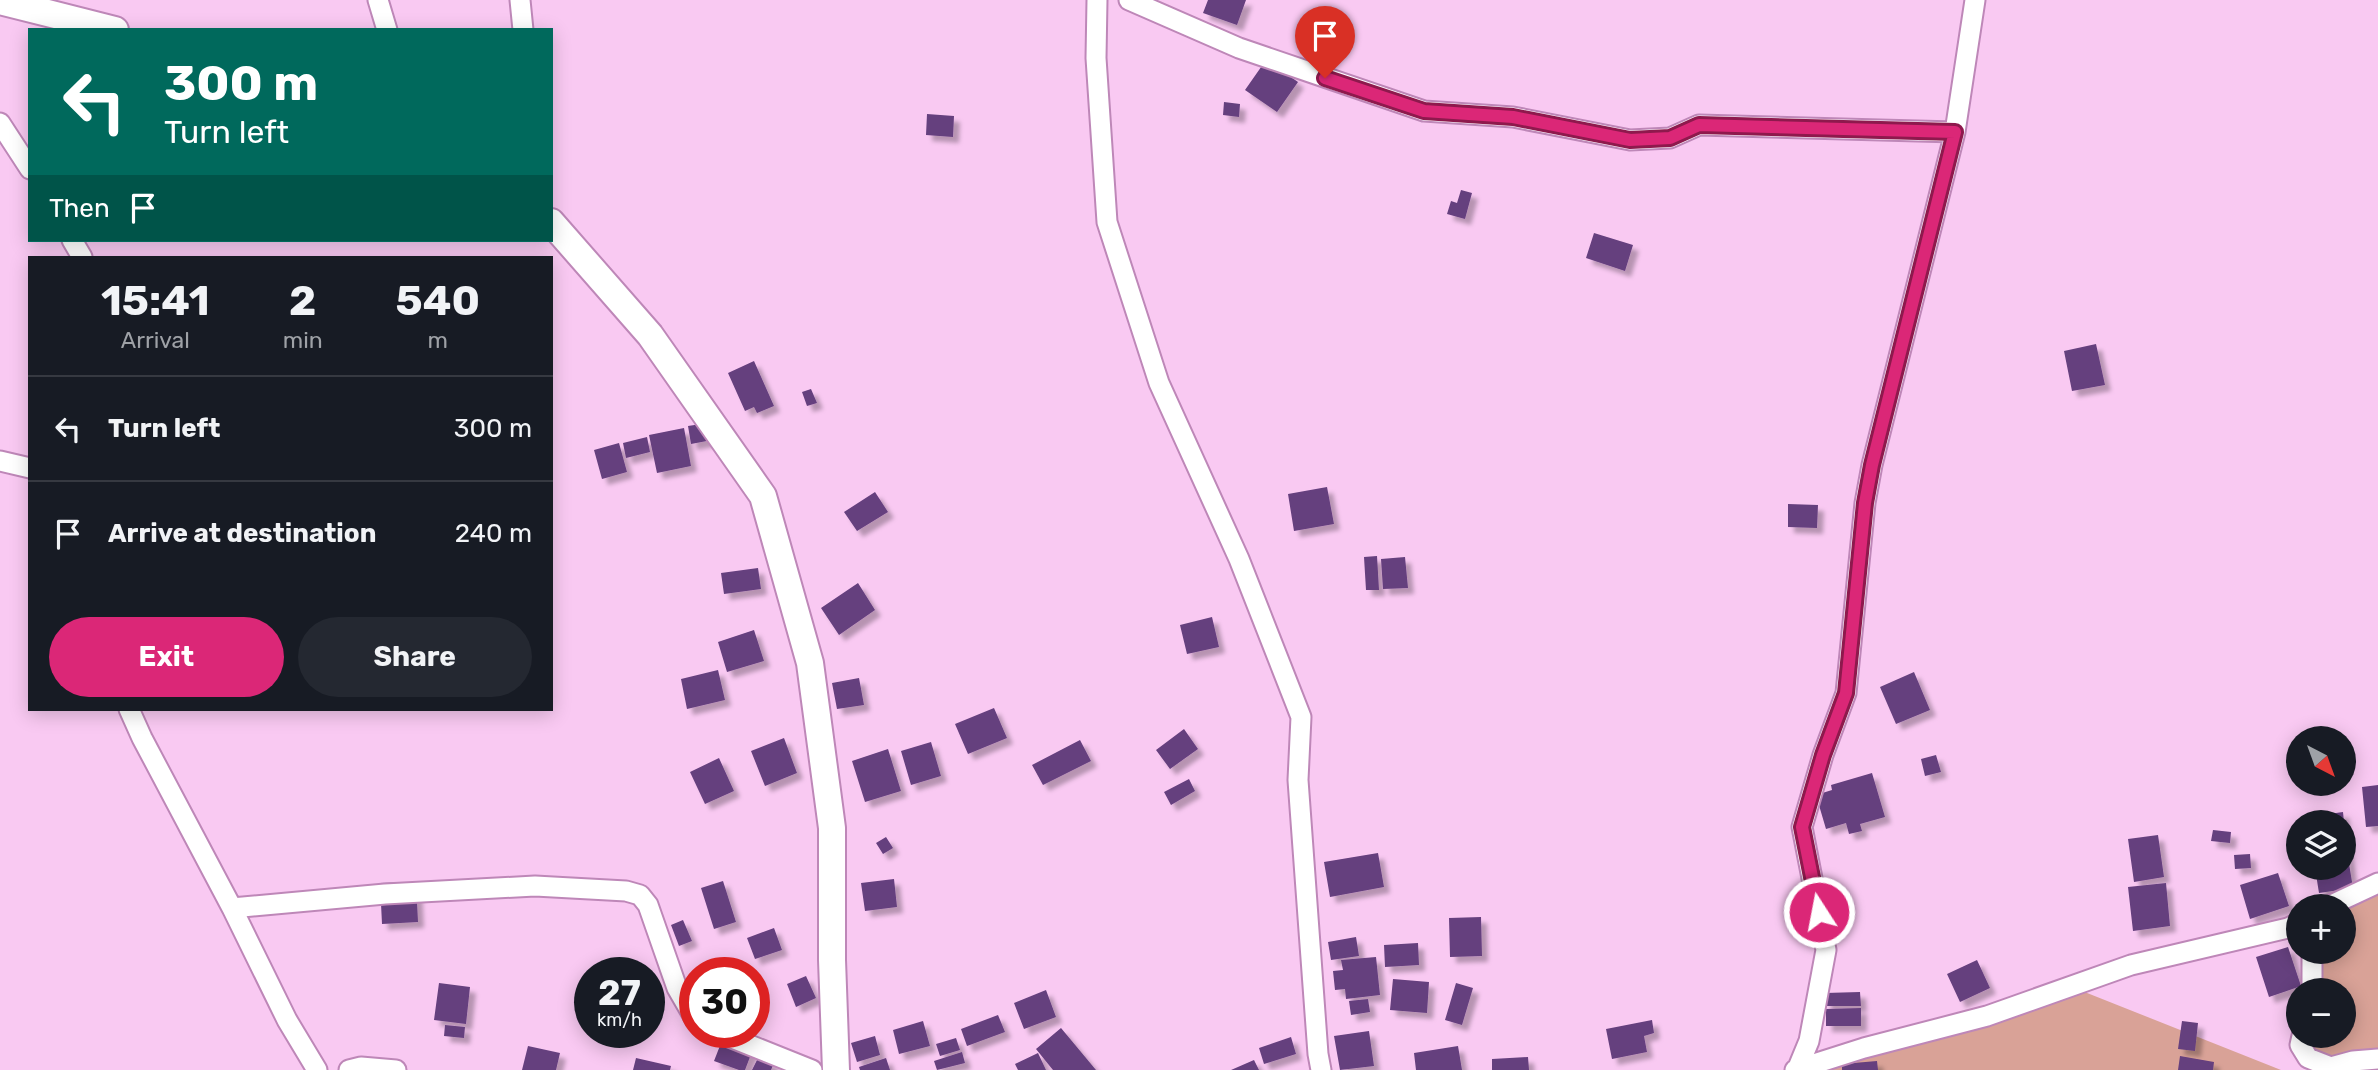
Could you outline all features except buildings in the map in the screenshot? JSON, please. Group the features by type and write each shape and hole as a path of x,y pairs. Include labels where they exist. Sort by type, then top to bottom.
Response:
{"street":[{"path":"378,0 386,28"},
{"path":"520,0 523,28"},
{"path":"1097,0 1096,58 1107,222 1159,383 1239,559 1301,717 1298,780 1321,1070"},
{"path":"1129,0 1239,48 1424,111 1513,117 1630,140 1670,138 1699,125 1955,132"},
{"path":"1797,1070 1810,1041 1826,950 1802,827 1823,755 1846,693 1865,503 1872,465 1955,132 1975,0"},
{"path":"0,1 107,28"},
{"path":"0,122 28,166"},
{"path":"553,224 650,335 763,496 810,663 832,828 832,960 836,1070"},
{"path":"0,461 28,468"},
{"path":"130,711 287,1020 317,1070"},
{"path":"2352,894 2378,883"},
{"path":"232,908 384,894 535,886 625,891 640,895 649,905 679,991"},
{"path":"1797,1070 1864,1048 1987,1016 2131,965 2286,928"},
{"path":"757,1048 812,1070"},
{"path":"2302,1048 2308,1058 2331,1067 2353,1061 2378,1059"},
{"path":"349,1070 379,1067 396,1070"}],"shaded area":[{"path":"2378,893 2378,1070 2350,1070 2308,1058 2308,1048 2356,1048 2356,978 2303,978 2303,964 2356,964 2356,901"},
{"path":"2072,987 2281,1070 1813,1070"}],"route":[{"path":"1325,78 1424,111 1513,117 1630,140 1670,138 1699,125 1955,132 1872,465 1865,503 1846,693 1823,755 1802,827 1819,912"}]}
